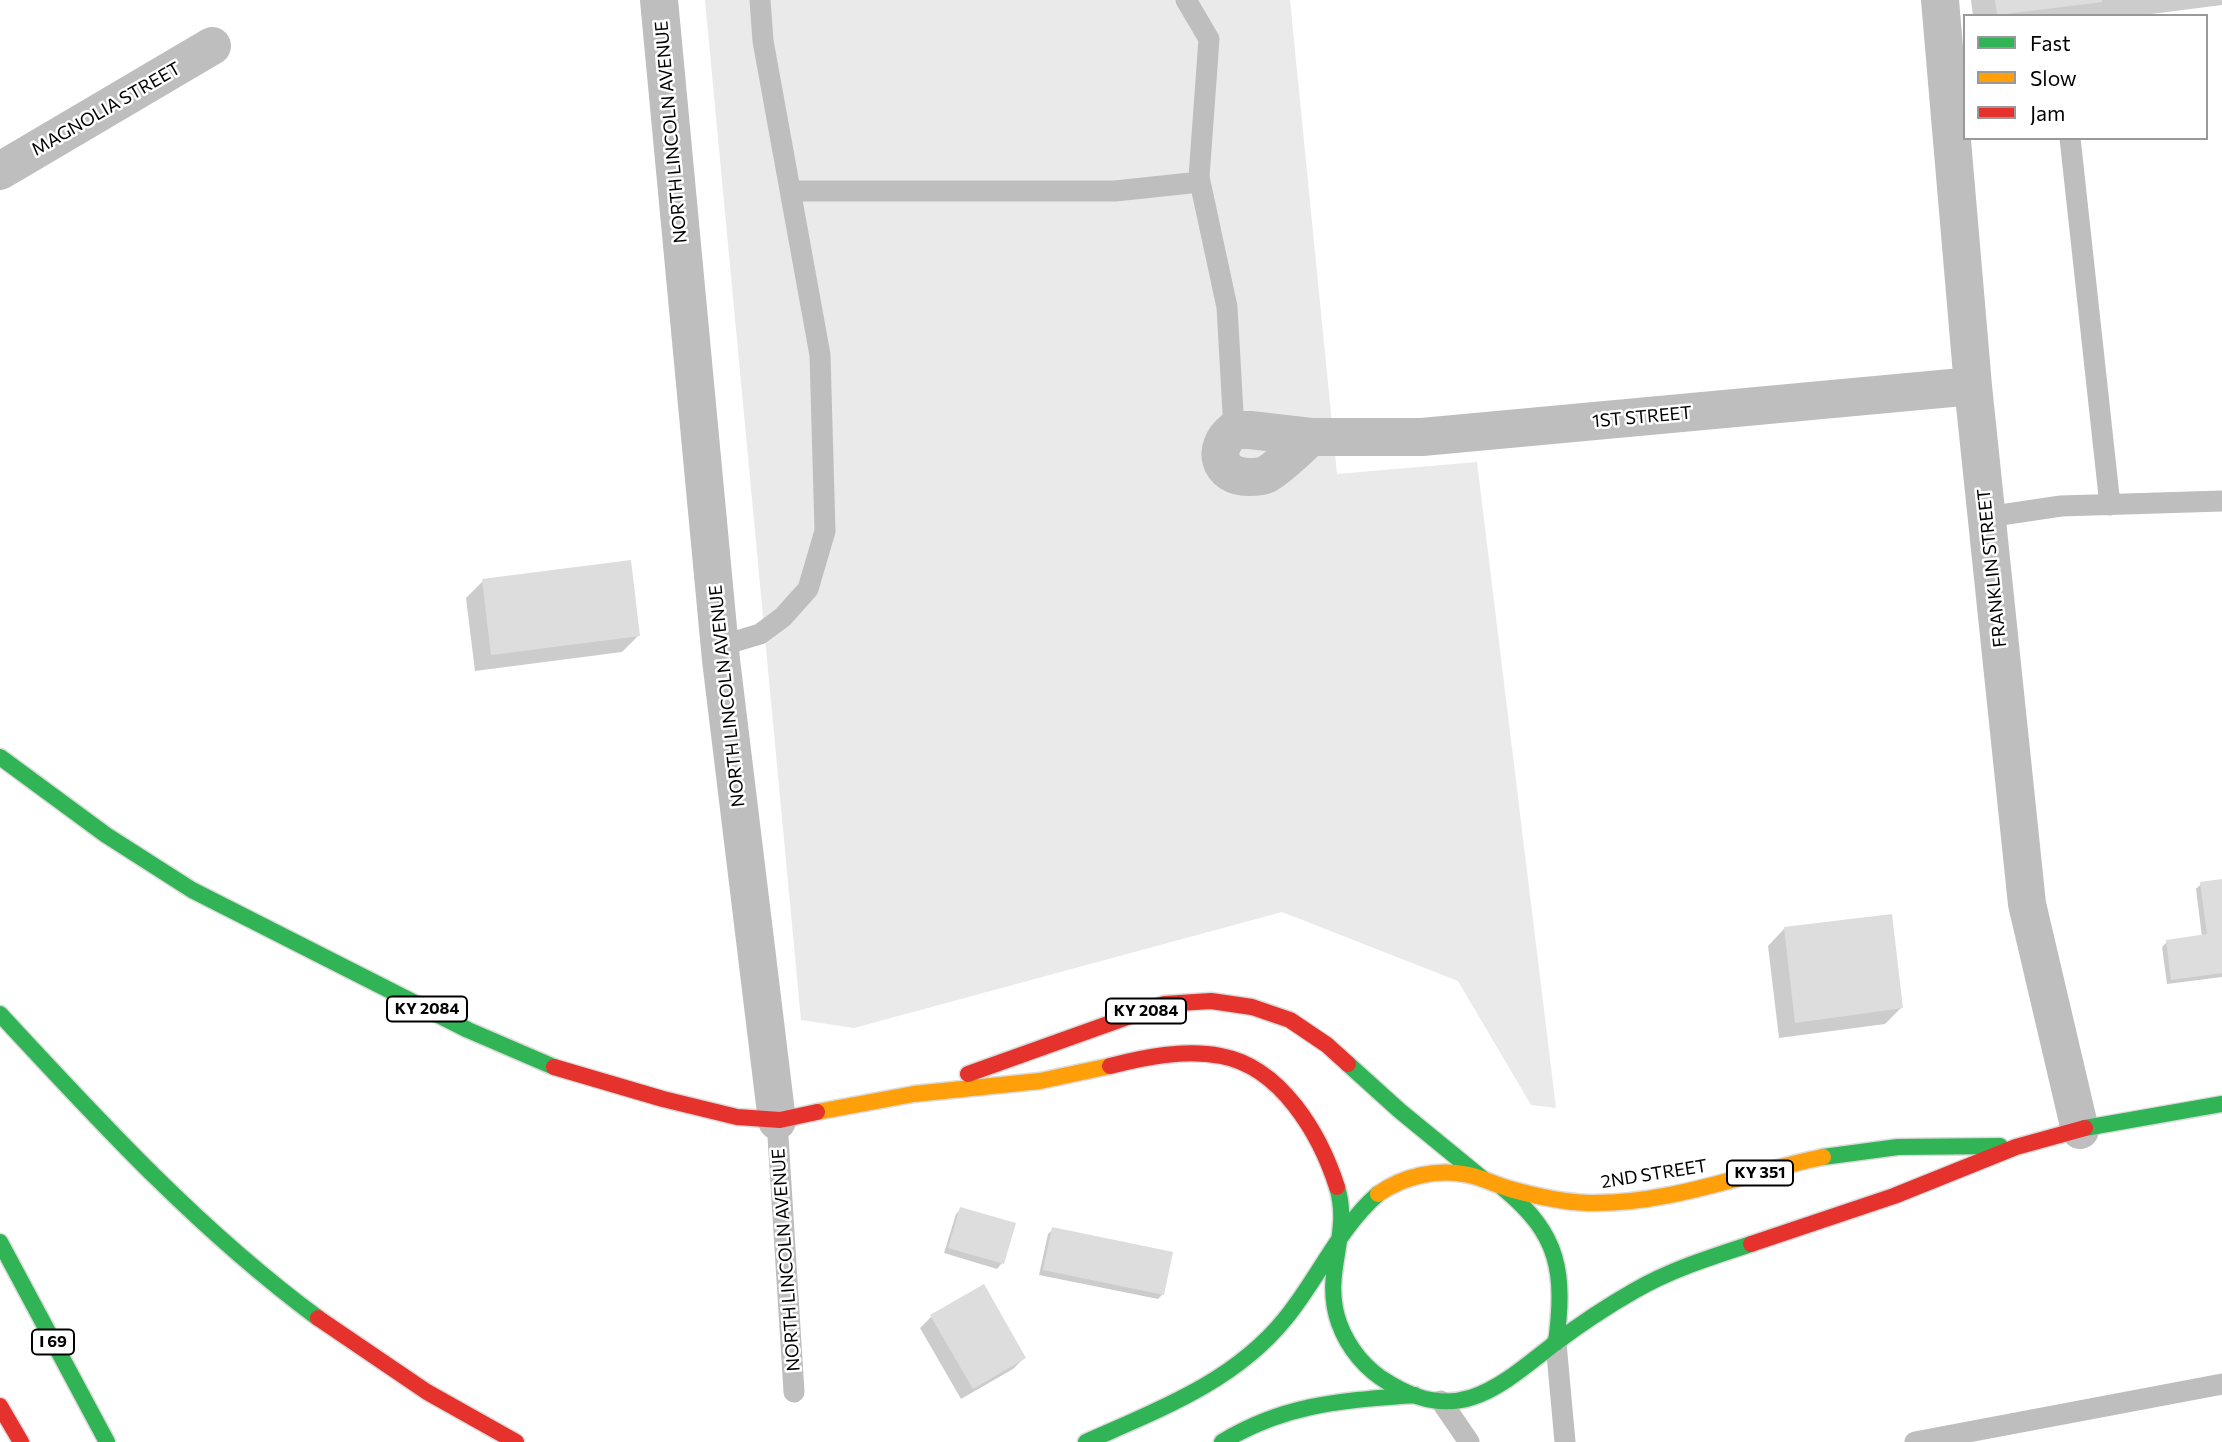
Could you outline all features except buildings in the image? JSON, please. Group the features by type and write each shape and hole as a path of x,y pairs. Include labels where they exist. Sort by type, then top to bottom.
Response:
{"main road":[{"name":"KY 2084","path":"0,757 97,829 178,881 515,1052 623,1088 730,1115 777,1121 903,1095 1036,1082 1181,1055 1214,1053 1244,1062 1264,1074 1297,1107 1318,1143 1342,1206 1342,1238"},
{"name":"KY 2084","path":"903,1095 1164,1004 1211,1001 1252,1007 1290,1020 1327,1045 1400,1111 1485,1180"},
{"path":"0,1014 182,1204 244,1261 401,1378 516,1442"},
{"name":"2ND STREET","path":"1342,1238 1331,1274 1334,1312 1348,1346 1374,1375 1407,1393 1441,1401 1468,1399 1501,1387 1556,1343 1633,1292 1709,1257 1769,1240 1894,1196 2020,1146 2080,1130 2222,1104"},
{"name":"2ND STREET","path":"1086,1442 1184,1399 1226,1374 1268,1339 1311,1285 1363,1206 1394,1184 1430,1173 1467,1174 1502,1186 1587,1203 1625,1202 1683,1192 1835,1154 1900,1145 2020,1146"},
{"name":"2ND STREET","path":"1502,1186 1531,1210 1545,1229 1555,1251 1560,1269 1561,1309 1556,1343"},
{"name":"I 69","path":"0,1242 107,1442"},
{"name":"2ND STREET","path":"1223,1442 1275,1415 1311,1404 1415,1395"},
{"path":"0,1406 21,1442"}],"street":[{"name":"NORTH LINCOLN AVENUE","path":"659,0 720,646 777,1121"},
{"name":"FRANKLIN STREET","path":"1940,0 1954,46 1973,386 2027,904 2080,1130"},
{"name":"MAGNOLIA STREET","path":"0,171 212,47"},
{"name":"1ST STREET","path":"1234,430 1225,437 1219,450 1222,463 1230,473 1241,477 1264,476 1311,437 1422,437 1973,386"}],"lane":[{"path":"720,646 760,635 783,617 808,589 825,531 820,355 763,41 760,0"},
{"path":"1186,0 1209,39 1200,182 1227,307 1234,430"},
{"path":"2070,140 2110,505"},
{"path":"790,191 1115,191 1200,182"},
{"path":"1987,517 2061,506 2222,501"},
{"name":"NORTH LINCOLN AVENUE","path":"777,1121 794,1392"},
{"path":"1556,1343 1565,1442"},
{"path":"1915,1442 2222,1384"},
{"path":"1441,1401 1468,1442"}],"shaded area":[{"path":"705,0 1290,0 1337,474 1477,462 1556,1108 1531,1105 1458,981 1282,912 854,1028 801,1020"}],"traffic: fast":[{"path":"0,757 106,835 192,890 468,1030 554,1067"},
{"path":"0,1014 191,1212 232,1249 318,1318"},
{"path":"1348,1064 1483,1179"},
{"path":"2085,1128 2222,1104"},
{"path":"1823,1157 1898,1147 2000,1146"},
{"path":"1337,1187 1341,1222 1334,1270 1334,1305 1347,1341 1359,1358 1381,1378 1414,1395 1437,1401 1458,1401 1497,1386 1583,1323 1648,1283 1676,1270 1751,1244"},
{"path":"1503,1188 1537,1222 1554,1256 1560,1295 1556,1343"},
{"path":"1086,1442 1167,1406 1219,1377 1243,1360 1285,1319 1340,1238 1378,1194"},
{"path":"0,1242 107,1442"},
{"path":"1222,1442 1269,1419 1316,1406 1415,1395"}],"traffic: slow":[{"path":"817,1112 914,1094 1040,1081 1110,1066"},
{"path":"1378,1194 1410,1178 1445,1172 1469,1175 1510,1189 1558,1200 1618,1202 1677,1194 1823,1157"}],"traffic: jam":[{"path":"968,1074 1164,1004 1211,1001 1252,1007 1290,1020 1327,1045 1348,1064"},
{"path":"1110,1066 1151,1057 1193,1053 1221,1056 1243,1063 1280,1088 1295,1106 1320,1146 1337,1187"},
{"path":"554,1067 663,1099 737,1117 780,1120 817,1112"},
{"path":"1751,1244 1894,1196 2016,1147 2085,1128"},
{"path":"318,1318 427,1392 516,1442"},
{"path":"0,1406 21,1442"}]}
